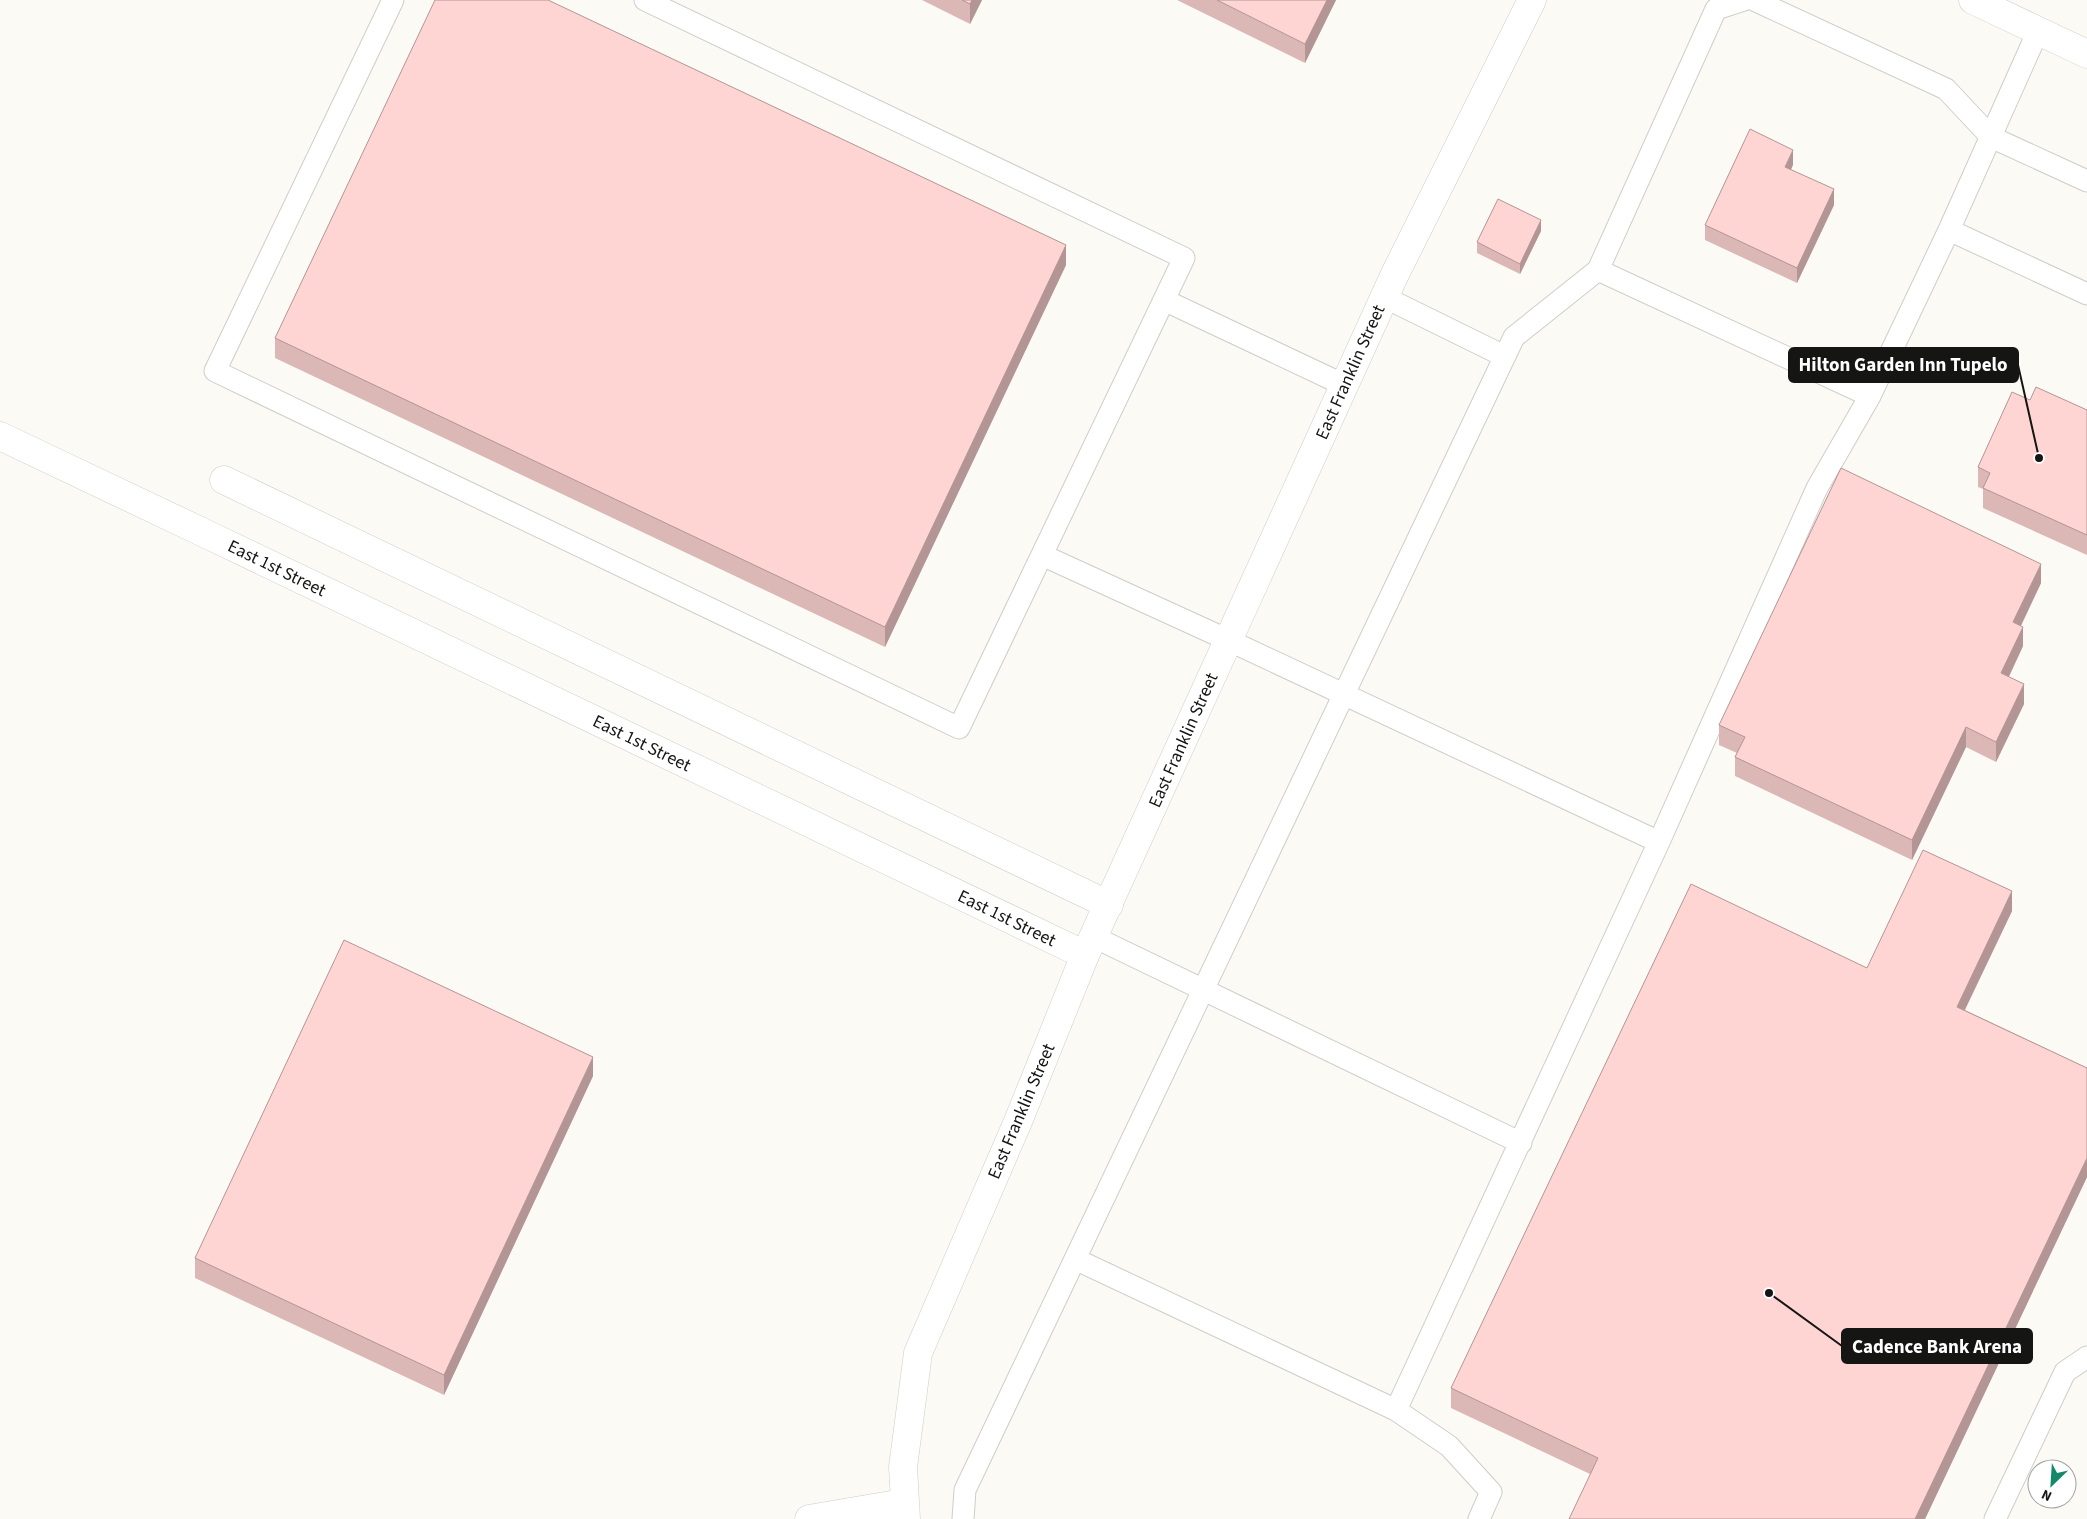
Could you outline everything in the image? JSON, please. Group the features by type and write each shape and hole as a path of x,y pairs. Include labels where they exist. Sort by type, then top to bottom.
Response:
{"main road":[{"name":"East Franklin Street","path":"809,1519 905,1515 903,1467 918,1353 1019,1119 1089,946 1384,298 1532,0"},
{"path":"1973,0 2087,54"},
{"name":"East 1st Street","path":"0,436 1089,946"},
{"path":"224,480 1109,905"}],"lane":[{"path":"393,0 215,372 959,728 1184,258 645,0"},
{"path":"963,1519 965,1490 1504,356 1514,337 1598,270 1716,9 1744,0"},
{"path":"1754,0 1946,89 1991,137 2087,181"},
{"path":"1396,1410 1659,842 1817,488 1870,396 1949,230 2038,31"},
{"path":"1949,230 2087,294"},
{"path":"1598,270 1870,396"},
{"path":"1384,298 1504,356"},
{"path":"1164,300 1344,385"},
{"path":"1042,555 1659,842"},
{"path":"1089,946 1203,990 1521,1143"},
{"path":"1075,1259 1396,1410 1449,1446 1492,1492 1479,1519"},
{"path":"1995,1519 2065,1372 2087,1357"}],"building":[{"path":"435,0 548,0 1066,245 885,627 275,338"},
{"path":"962,0 972,0 970,4"},
{"path":"1217,0 1327,0 1305,44"},
{"path":"1750,129 1793,150 1785,167 1834,189 1797,268 1705,225"},
{"path":"1498,199 1541,220 1520,264 1477,242"},
{"path":"2036,387 2087,410 2087,535 1983,488 1990,473 1978,467 2012,392 2030,400"},
{"path":"1841,468 2041,564 2013,622 2023,627 2001,673 2024,684 1996,742 1966,727 1912,840 1735,757 1745,737 1719,725"},
{"path":"1923,850 2012,891 1957,1007 2087,1068 2087,1158 1915,1519 1569,1519 1598,1458 1451,1388 1691,884 1867,968"},
{"path":"344,940 593,1057 444,1375 195,1258"}],"place":[{"name":"Hilton Garden Inn Tupelo","path":"2039,458"},
{"name":"Cadence Bank Arena","path":"1769,1293"}]}
